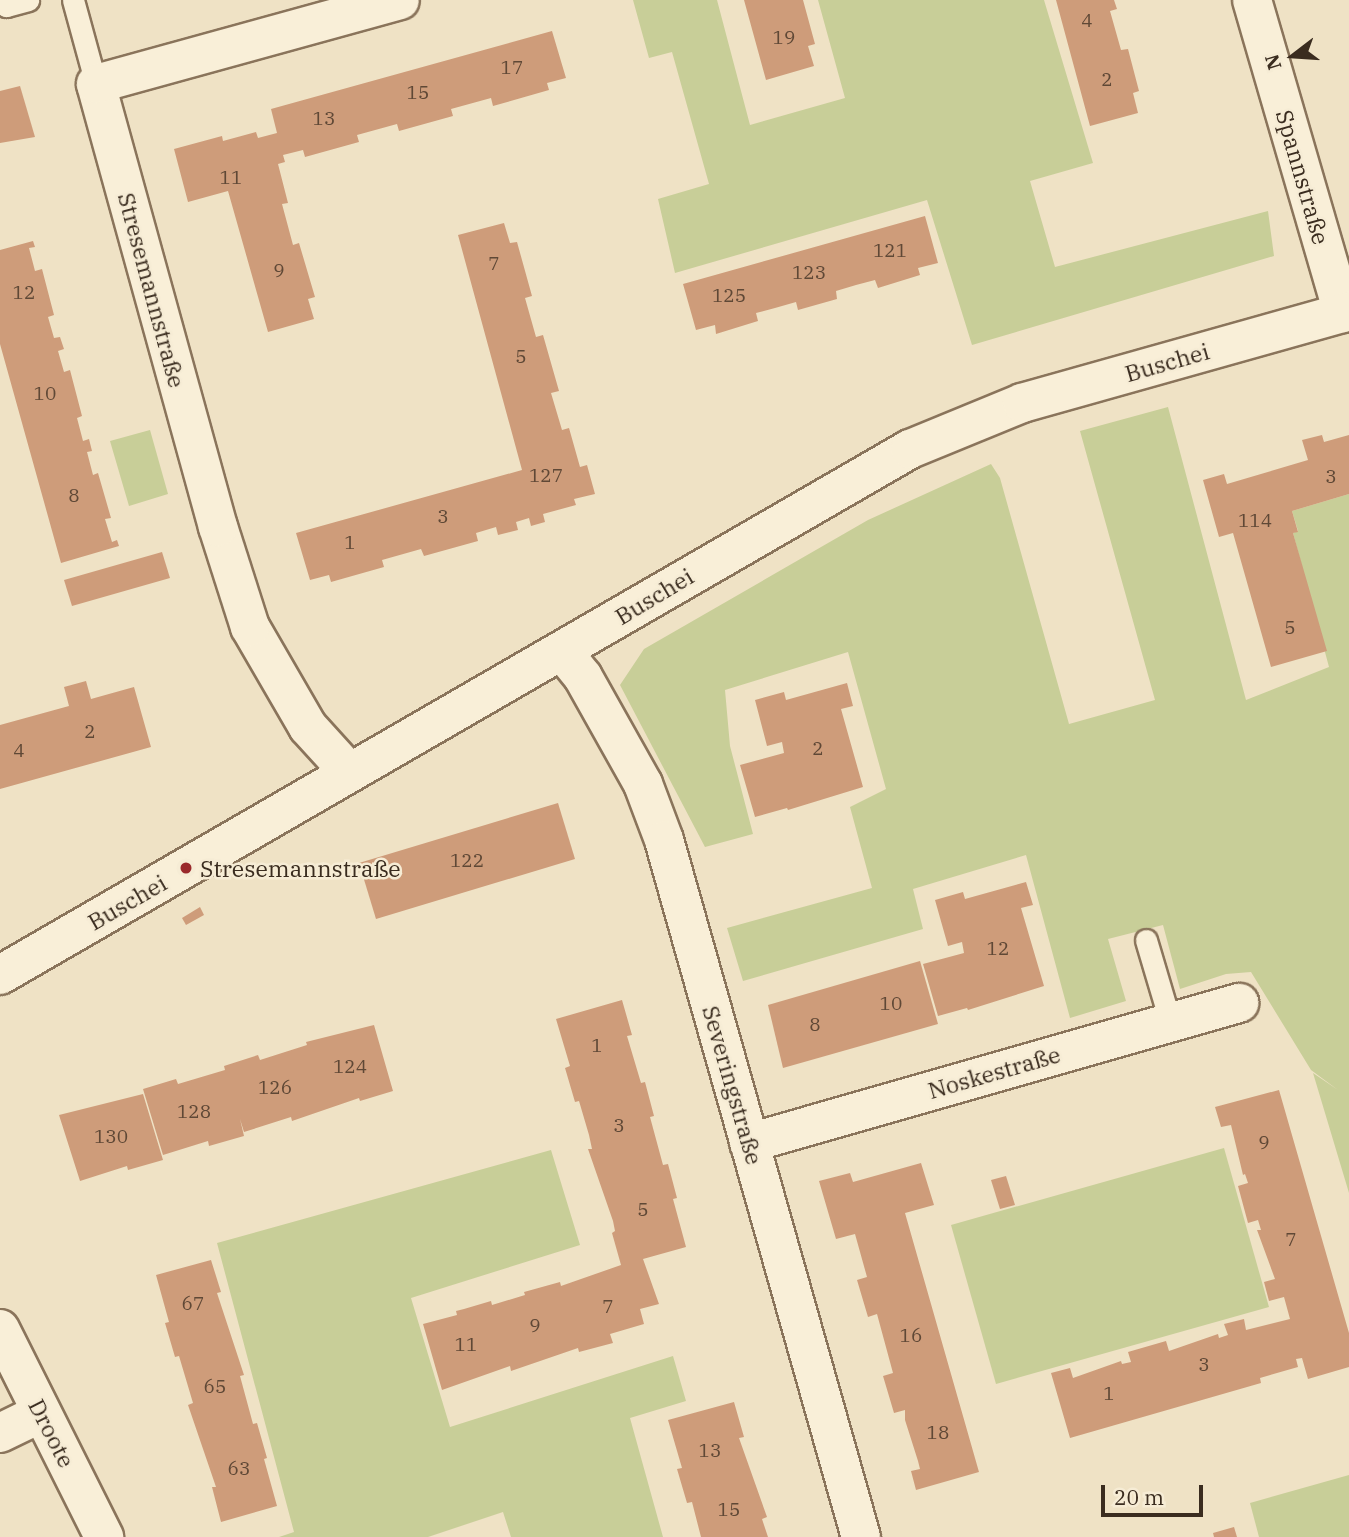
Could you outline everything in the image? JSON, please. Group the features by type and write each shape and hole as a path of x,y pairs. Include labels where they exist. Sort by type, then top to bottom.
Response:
{"street":[{"path":"96,84 400,0"},
{"name":"Spannstraße","path":"1252,0 1346,312"},
{"name":"Stresemannstraße","path":"96,84 218,527 250,627 308,727 349,772"},
{"name":"Buschei","path":"0,975 910,449 1031,400 1346,312"},
{"name":"Severingstraße","path":"562,651 583,677 643,784 664,840 861,1537"},
{"name":"Noskestraße","path":"750,1143 1240,1003"},
{"name":"Droote","path":"0,1329 104,1537"},
{"path":"0,1433 41,1413"}],"lane":[{"path":"0,1 6,6 28,0"},
{"path":"74,0 96,84"},
{"path":"1146,940 1170,1021"}],"green space":[{"path":"633,0 717,0 750,125 845,98 818,0 1044,0 1093,163 1030,181 1055,267 1268,211 1274,256 972,345 927,200 675,273 658,199 709,184 672,52 649,58"},
{"path":"1168,407 1246,700 1329,667 1293,533 1298,531 1292,511 1349,494 1349,1193 1313,1073 1338,1090 1311,1070 1251,972 1226,974 1180,989 1163,925 1108,939 1126,1001 1070,1018 1026,855 913,889 923,929 743,981 727,928 872,888 850,807 886,789 848,652 725,690 730,746 753,834 705,847 620,685 644,649 868,520 991,464 1000,478 1069,724 1155,700 1080,431"},
{"path":"150,430 168,494 129,506 110,441"},
{"path":"1224,1148 1269,1307 996,1384 951,1225"},
{"path":"551,1150 580,1245 411,1298 450,1427 673,1356 686,1401 630,1418 663,1537 511,1537 503,1512 428,1537 279,1537 294,1532 217,1243"},
{"path":"1349,1475 1349,1537 1259,1537 1250,1503"}],"building":[{"path":"744,0 803,0 815,44 808,46 814,66 766,80"},
{"path":"1056,0 1114,0 1117,9 1110,11 1121,50 1128,49 1139,91 1133,93 1138,113 1090,126"},
{"path":"552,31 566,78 547,83 549,90 493,106 491,98 451,109 453,116 399,131 397,124 357,135 359,142 305,157 303,150 283,155 285,162 278,164 288,203 282,204 293,245 299,243 315,297 308,299 314,319 268,332 228,191 188,202 174,149 222,136 223,141 256,132 258,138 277,133 271,109"},
{"path":"20,86 35,137 0,143 0,91"},
{"path":"925,216 938,263 918,268 920,275 878,288 875,280 856,285 836,291 837,299 798,310 796,302 756,313 758,321 716,334 715,325 696,330 683,284"},
{"path":"504,223 510,243 517,242 532,296 525,298 536,337 543,335 559,391 551,393 562,430 569,428 580,467 587,465 595,494 574,499 576,505 543,514 545,522 531,526 529,518 516,522 518,530 498,535 496,527 476,533 478,541 424,556 421,549 382,560 384,567 331,582 329,575 310,580 296,533 522,470 458,235"},
{"path":"33,241 35,247 29,248 35,271 42,269 54,315 48,317 54,338 60,337 64,349 58,351 64,372 70,370 82,416 77,418 83,441 89,439 92,451 87,452 93,475 98,473 111,518 105,519 112,542 117,540 119,546 61,563 0,344 0,250"},
{"path":"1322,435 1324,442 1349,435 1349,494 1292,511 1298,532 1293,533 1327,651 1271,667 1233,533 1219,537 1203,480 1224,474 1227,484 1308,460 1302,440"},
{"path":"162,552 170,578 72,606 64,580"},
{"path":"86,681 91,699 134,687 151,747 0,789 0,725 69,706 64,687"},
{"path":"847,683 853,706 841,709 863,787 755,817 740,765 784,753 782,742 767,746 755,700 784,692 786,700"},
{"path":"558,803 575,859 376,919 359,863"},
{"path":"1026,882 1033,905 1021,908 1044,986 968,1010 967,1008 938,1016 923,964 964,953 962,942 948,946 935,900 963,892 965,899"},
{"path":"200,907 204,915 186,925 182,918"},
{"path":"920,961 938,1024 783,1068 768,1005"},
{"path":"622,1000 632,1035 627,1036 641,1083 645,1082 654,1116 650,1117 663,1165 668,1164 677,1198 673,1199 686,1247 643,1259 659,1304 640,1309 644,1324 610,1334 613,1343 579,1352 578,1348 511,1371 510,1366 442,1390 423,1324 457,1315 456,1311 491,1301 492,1305 560,1282 561,1286 621,1265 612,1233 615,1231 613,1221 588,1149 592,1149 589,1135 565,1068 570,1066 556,1019"},
{"path":"374,1025 393,1091 360,1101 359,1098 292,1121 291,1117 244,1132 240,1119 244,1136 209,1146 208,1141 163,1155 143,1089 176,1079 178,1084 225,1070 224,1066 258,1055 260,1060 307,1045 306,1042"},
{"path":"1279,1090 1349,1333 1349,1367 1308,1379 1302,1358 1296,1359 1298,1367 1260,1378 1261,1383 1070,1438 1051,1373 1070,1368 1073,1378 1121,1361 1122,1364 1131,1362 1128,1352 1166,1341 1169,1351 1218,1334 1219,1338 1228,1335 1224,1324 1244,1319 1246,1330 1290,1319 1284,1297 1269,1301 1264,1282 1275,1279 1257,1230 1261,1230 1258,1220 1248,1223 1238,1186 1248,1183 1245,1174 1243,1175 1231,1125 1221,1127 1215,1107"},
{"path":"143,1094 163,1160 128,1170 127,1166 80,1181 59,1115"},
{"path":"921,1163 934,1205 905,1213 979,1472 916,1490 911,1471 920,1469 905,1420 905,1410 894,1413 883,1376 893,1373 877,1314 868,1317 857,1280 867,1277 855,1234 836,1239 819,1181 850,1173 853,1182"},
{"path":"1006,1176 1015,1205 1000,1209 991,1180"},
{"path":"211,1260 221,1292 217,1293 244,1375 240,1376 253,1424 257,1423 267,1458 264,1459 277,1506 221,1522 212,1487 216,1487 188,1405 193,1403 179,1356 175,1357 165,1323 169,1322 156,1275"},
{"path":"734,1402 744,1437 739,1438 767,1517 762,1519 768,1537 701,1537 692,1502 687,1503 677,1469 682,1468 668,1420"},
{"path":"1234,1527 1237,1537 1214,1537 1213,1533"}],"place":[{"name":"Stresemannstraße","path":"186,868"}]}
